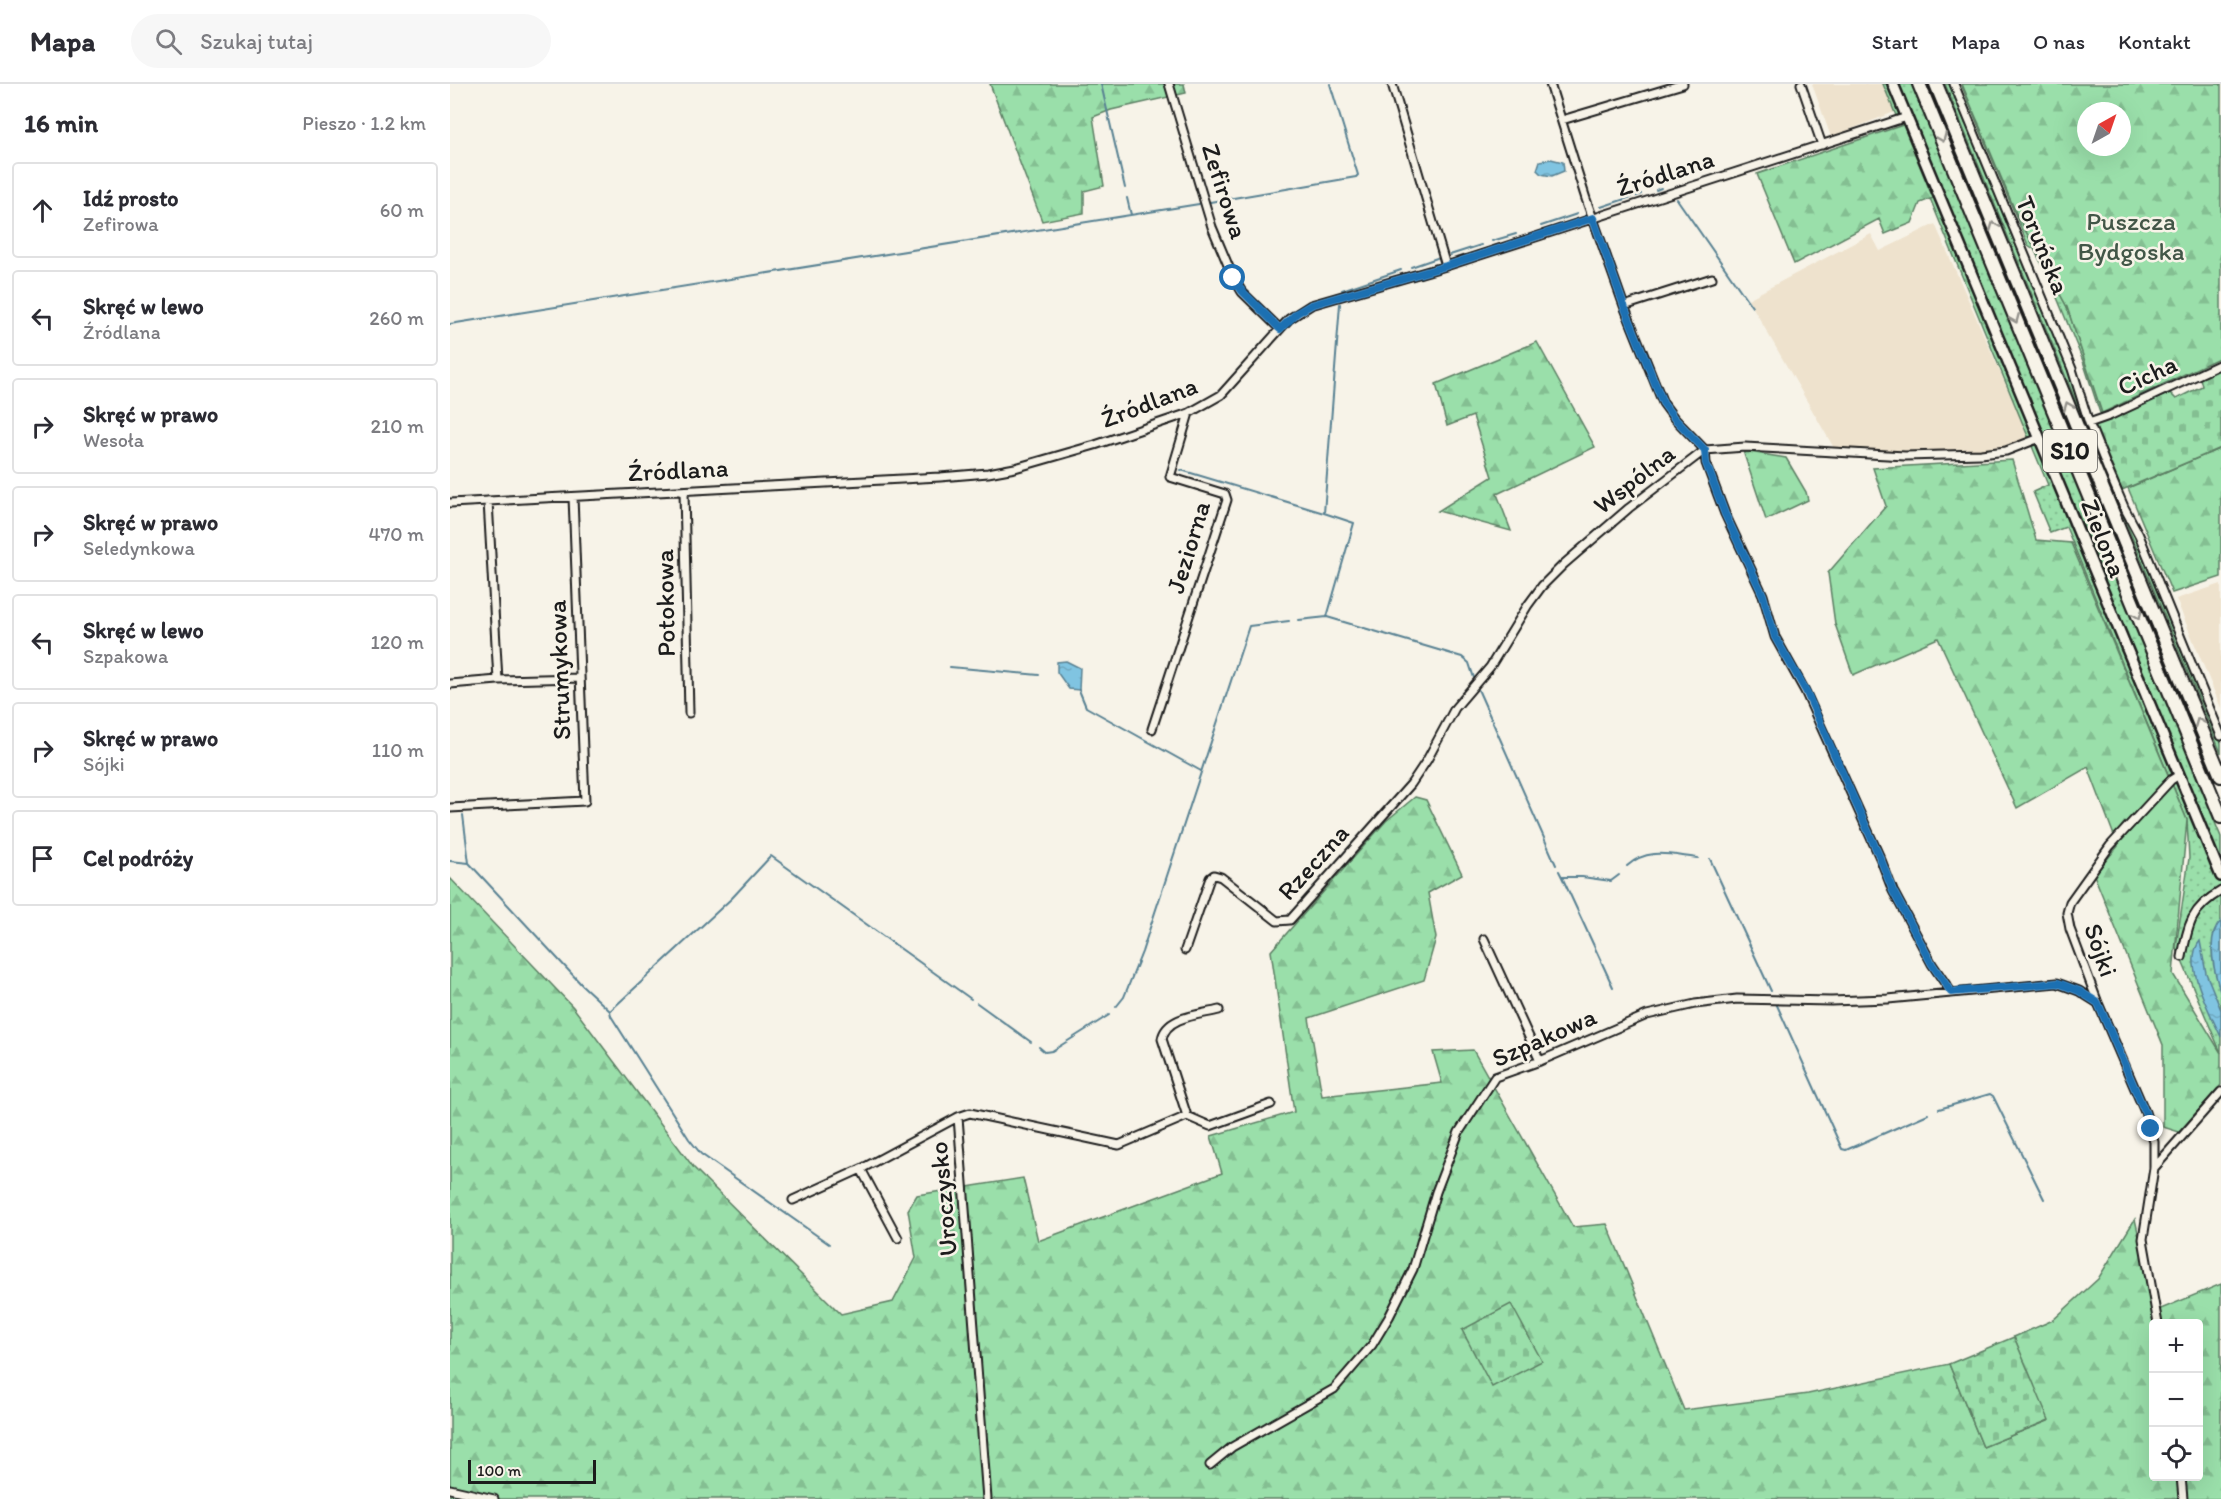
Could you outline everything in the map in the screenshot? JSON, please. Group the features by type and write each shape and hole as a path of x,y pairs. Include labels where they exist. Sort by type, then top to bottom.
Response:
{"highway":[{"name":"S10","path":"1919,84 2221,817"},
{"name":"S10","path":"1936,84 2221,776"}],"street":[{"name":"Zefirowa","path":"1169,84 1212,227 1233,278 1242,291 1280,329"},
{"path":"1392,84 1446,266"},
{"path":"1550,84 1624,306 1663,403 1705,450 1706,463 1725,514 1763,595 1775,637 1806,691 1893,891 1932,964 1951,992"},
{"path":"1562,120 1683,84"},
{"path":"1801,84 1822,145"},
{"name":"Zielona","path":"1893,84 2221,876"},
{"name":"Toruńska","path":"1954,84 2072,369 2089,423"},
{"name":"Źródlana","path":"450,504 997,472 1087,447 1189,413 1209,404 1229,387 1280,329 1297,313 1311,305 1446,266 1907,117"},
{"path":"1624,306 1712,278"},
{"name":"Cicha","path":"2089,423 2221,364"},
{"name":"Jeziorna","path":"1152,729 1227,500 1225,495 1170,477 1189,413"},
{"name":"Zielona","path":"2089,423 2124,507 2139,535 2221,736"},
{"name":"Wspólna","path":"1411,784 1427,760 1455,708 1490,667 1542,586 1629,508 1705,450 1745,447 1905,456 1981,454 2006,451 2040,438"},
{"name":"Potokowa","path":"684,491 689,713"},
{"name":"Strumykowa","path":"450,808 585,801 573,497"},
{"path":"488,501 498,681"},
{"path":"450,684 579,678"},
{"name":"Sójki","path":"2157,1319 2143,1239 2154,1168 2154,1142 2145,1112 2098,1003 2070,929 2067,913 2070,902 2110,846 2171,780 2179,775"},
{"name":"Rzeczna","path":"1185,950 1210,878 1214,875 1221,877 1277,921 1290,920 1411,784"},
{"path":"2182,957 2190,921 2203,903 2221,891"},
{"path":"1484,939 1540,1061"},
{"name":"Szpakowa","path":"1210,1465 1232,1447 1334,1389 1362,1358 1389,1317 1413,1269 1436,1192 1459,1132 1495,1077 1540,1061 1647,1015 1695,1004 1737,999 1831,1001 1888,999 2058,983 2079,991 2098,1003"},
{"path":"1219,1010 1172,1022 1163,1032 1162,1039 1187,1116 1210,1126 1271,1104"},
{"path":"2154,1168 2221,1092"},
{"name":"Uroczysko","path":"987,1499 958,1117 970,1113 1119,1145 1187,1116"},
{"path":"793,1200 861,1169 958,1117"},
{"path":"861,1169 898,1238"},
{"path":"2181,1481 2183,1499"},
{"path":"450,1489 494,1499"}],"shaded area":[{"path":"1812,84 1885,84 1897,111 1831,137"},
{"path":"1935,224 2031,442 2006,451 1905,456 1834,448 1748,299 1871,234 1880,251"},
{"path":"2221,584 2221,708 2176,599"}],"green space":[{"path":"990,84 1184,84 1186,93 1111,110 1093,117 1104,186 1084,191 1084,213 1042,221"},
{"path":"1883,84 1911,84 2221,837 2221,1053 2176,947 2189,858 2187,820 2066,527 2050,533 2033,492 2048,485"},
{"path":"1945,84 1952,84 2065,360 2085,417 2221,743 2221,753"},
{"path":"1961,84 2016,213 2067,307 2102,413 2100,413 2083,361 2049,278 2034,249 2028,245"},
{"name":"Puszcza Bydgoska","path":"1962,84 2221,84 2221,357 2102,413 2067,307 2016,213"},
{"path":"1903,125 1933,198 1920,203 1912,223 1885,234 1879,219 1794,264 1757,174"},
{"path":"1537,342 1595,447 1497,494 1511,531 1438,511 1492,477 1473,416 1447,426 1436,384"},
{"path":"2221,368 2221,448 2122,490 2095,425 2170,393 2176,399 2202,386 2200,378"},
{"path":"2221,448 2221,577 2172,593 2128,488"},
{"path":"1743,451 1786,458 1806,492 1808,500 1766,520"},
{"path":"2012,460 2036,540 2071,543 2187,820 2173,974 2221,1053 2221,1085 2179,1132 2163,1127 2163,1045 2094,875 2118,846 2088,767 2017,808 1938,638 1853,675 1835,624 1828,573 1886,506 1873,468"},
{"path":"1415,797 1426,800 1462,874 1428,893 1436,938 1424,980 1309,1018 1322,1096 1442,1083 1433,1052 1473,1050 1573,1227 1607,1224 1684,1410 1808,1394 1949,1364 1983,1447 2048,1421 2014,1337 2053,1320 2098,1279 2135,1219 2156,1311 2221,1284 2221,1499 450,1499 450,878 573,1007 694,1168 841,1314 893,1302 916,1258 908,1210 917,1195 1023,1178 1038,1241 1222,1173 1211,1136 1294,1112 1271,951 1386,821"},
{"path":"1511,1304 1542,1361 1492,1387 1462,1330"},
{"path":"2014,1337 2049,1420 1983,1447 1949,1364"}],"water":[{"path":"1551,159 1563,162 1564,171 1552,176 1541,174 1537,170 1540,161"},
{"path":"1066,661 1080,668 1079,690 1069,689 1057,672 1057,662"},
{"path":"2221,921 2221,994 2214,967 2212,946 2213,936"},
{"path":"2200,941 2206,973 2221,1010 2221,1037 2196,975 2195,950"}],"waterway":[{"path":"1101,84 1125,188"},
{"path":"1210,202 1356,177 1358,175 1330,84"},
{"path":"1656,190 1661,188"},
{"path":"1636,196 1641,194"},
{"path":"1601,207 1631,197"},
{"path":"1127,198 1131,215"},
{"path":"1677,199 1752,307"},
{"path":"450,324 1199,204"},
{"path":"1541,226 1577,214"},
{"path":"1492,241 1516,234"},
{"path":"1450,255 1481,245"},
{"path":"1411,267 1437,258"},
{"path":"1342,290 1401,270"},
{"path":"1327,617 1354,523 1324,513 1340,304"},
{"path":"1181,470 1324,513"},
{"path":"1299,620 1327,617 1462,657 1469,663 1474,678"},
{"path":"1116,1007 1124,997 1142,952 1249,626 1289,621"},
{"path":"950,667 1039,675"},
{"path":"1477,687 1556,865"},
{"path":"1079,690 1086,707 1201,771"},
{"path":"463,815 469,863"},
{"path":"1627,866 1643,856 1652,854 1698,858"},
{"path":"450,861 469,863 582,985 610,1011 732,898 771,856 971,999"},
{"path":"1710,859 1771,991"},
{"path":"1559,871 1562,877 1611,881 1619,875"},
{"path":"1562,877 1613,987"},
{"path":"977,1003 1031,1042"},
{"path":"1776,1003 1842,1149 1846,1150 1928,1114"},
{"path":"610,1011 689,1139 701,1154 829,1244"},
{"path":"1039,1047 1045,1052 1052,1051 1109,1015"},
{"path":"1939,1109 1990,1094 1993,1096 2044,1199"}],"route":[{"path":"1233,278 1242,291 1280,329 1297,313 1311,305 1446,266 1593,218 1624,306 1663,403 1705,450 1706,463 1725,514 1763,595 1775,637 1806,691 1893,891 1932,964 1951,992 2058,983 2079,991 2098,1003 2151,1129"}]}
